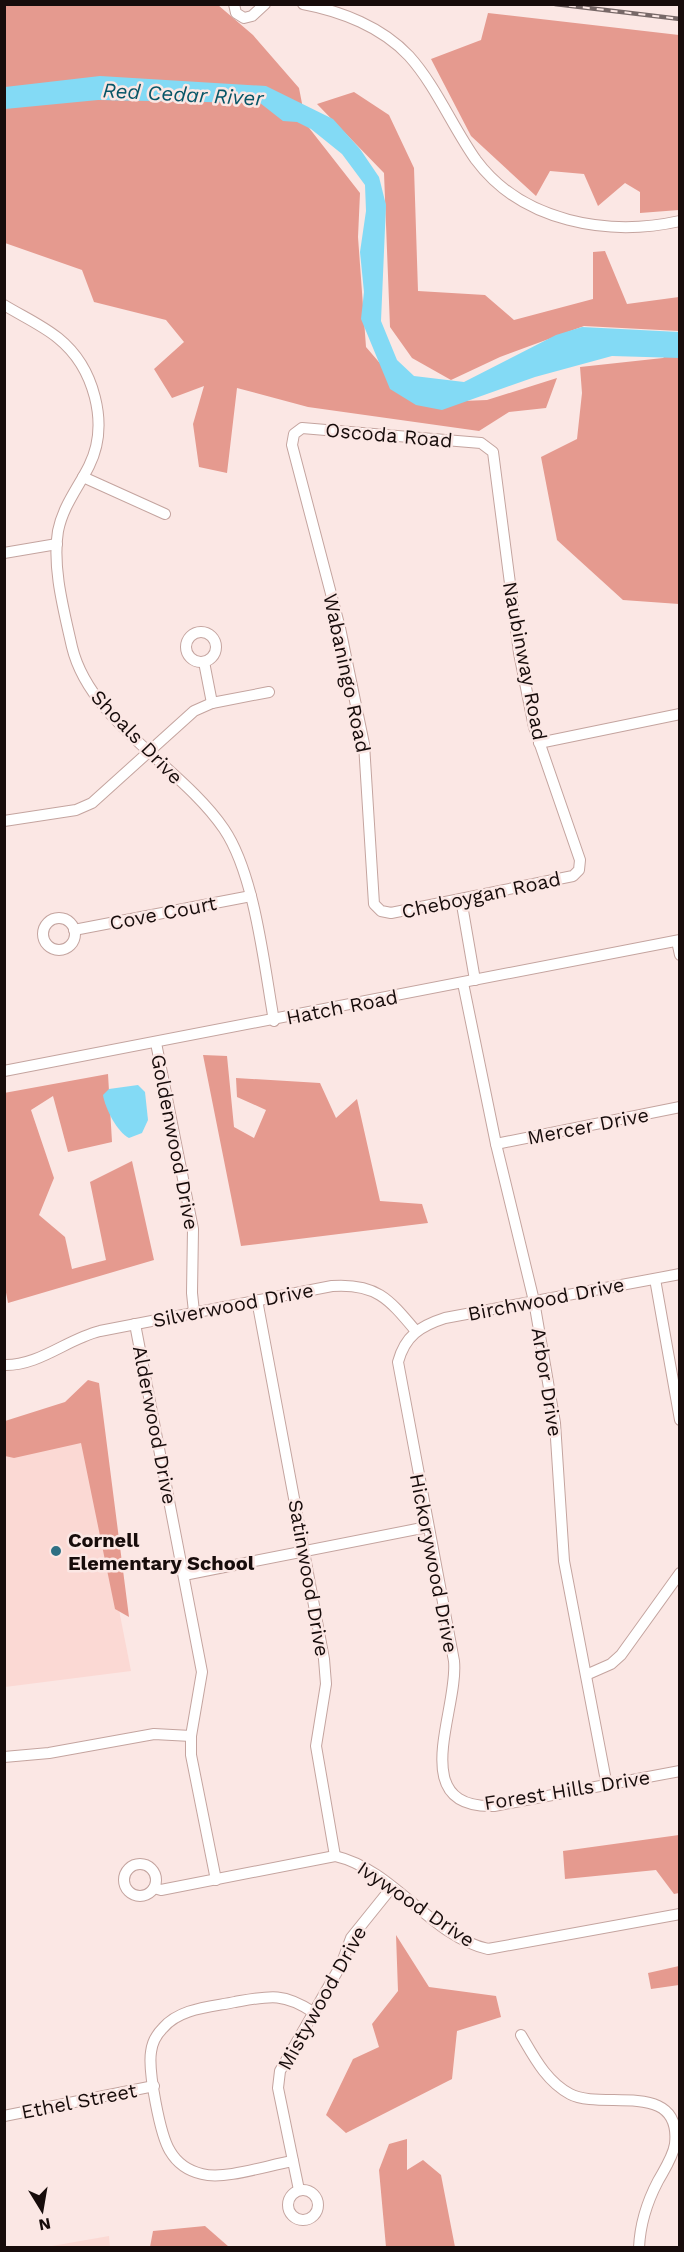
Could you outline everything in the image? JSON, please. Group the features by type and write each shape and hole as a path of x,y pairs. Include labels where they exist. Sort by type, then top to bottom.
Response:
{"street":[{"path":"234,4 236,13 244,18 252,16 265,4"},
{"path":"303,4 349,17 371,27 408,55 426,78 478,162 504,188 531,205 559,218 606,227 642,228 680,221"},
{"name":"Shoals Drive","path":"4,305 58,338 79,360 95,399 98,425 94,454 64,510 57,544 65,612 79,668 104,707 150,751 224,829 239,857 250,896 274,1021"},
{"name":"Oscoda Road","path":"293,437 299,429 311,428 481,443 489,447"},
{"name":"Wabaningo Road","path":"293,437 292,445 340,628 362,736 368,777 373,898 381,911"},
{"name":"Naubinway Road","path":"489,447 495,458 519,653 539,743 579,858 579,870"},
{"path":"83,477 165,514"},
{"path":"4,554 57,544"},
{"path":"204,662 212,703"},
{"path":"4,821 76,810 92,803 182,720 212,703 269,692"},
{"path":"539,743 680,714"},
{"name":"Cheboygan Road","path":"381,911 391,913 569,877 579,870"},
{"name":"Cove Court","path":"74,930 250,896"},
{"path":"461,899 475,980"},
{"path":"678,940 680,955"},
{"name":"Hatch Road","path":"4,1071 274,1021 678,940"},
{"name":"Arbor Drive","path":"463,983 496,1144 534,1301 555,1422 564,1561 607,1786"},
{"name":"Goldenwood Drive","path":"156,1043 194,1229 192,1293 195,1312"},
{"name":"Mercer Drive","path":"496,1144 680,1107"},
{"name":"Birchwood Drive","path":"415,1330 445,1318 680,1274"},
{"path":"655,1279 680,1420"},
{"name":"Silverwood Drive","path":"4,1365 27,1362 88,1334 332,1286 362,1287 388,1299 415,1330"},
{"name":"Satinwood Drive","path":"257,1300 306,1551 326,1671 324,1700 317,1731 317,1763 335,1856"},
{"name":"Alderwood Drive","path":"135,1324 202,1672 191,1736 191,1755 216,1880"},
{"name":"Hickorywood Drive","path":"415,1330 400,1353 398,1370 455,1675 440,1759 444,1778 458,1796"},
{"path":"184,1575 427,1527"},
{"path":"586,1675 605,1667 621,1655 680,1573"},
{"path":"4,1756 49,1753 154,1734 191,1736"},
{"name":"Forest Hills Drive","path":"458,1796 471,1804 494,1806 680,1771"},
{"name":"Ivywood Drive","path":"154,1888 161,1890 335,1856 364,1866 460,1938 488,1949 680,1914"},
{"name":"Mistywood Drive","path":"299,2190 278,2088 279,2077 341,1965 351,1938 392,1887"},
{"path":"293,2161 216,2175 195,2172 183,2166 170,2151 165,2140 150,2059 154,2042 162,2028 179,2015 275,1996 292,1998 313,2012"},
{"path":"521,2035 543,2072 572,2095 590,2100 648,2101 663,2109 670,2119 675,2145 650,2198 640,2232 639,2247"},
{"name":"Ethel Street","path":"4,2116 154,2086"}],"shaded area":[{"path":"5,5 218,5 253,35 299,88 306,124 360,193 358,237 366,347 414,403 487,400 557,378 546,408 509,412 479,431 308,407 237,388 227,473 199,467 193,424 204,386 172,398 154,369 184,342 166,320 94,302 82,270 5,243"},
{"path":"488,13 679,35 679,210 640,213 640,192 625,183 598,206 584,174 550,171 536,196 471,136 431,59 481,40"},
{"path":"354,92 389,115 414,168 418,291 485,295 514,320 593,299 593,252 605,251 627,304 679,297 679,331 584,326 500,357 451,380 412,358 390,327 384,173 317,104"},
{"path":"679,343 679,604 623,600 557,540 541,457 577,439 582,393 580,367 663,358"},
{"path":"203,1055 227,1056 234,1127 254,1138 266,1110 237,1097 236,1078 320,1083 336,1118 357,1099 380,1201 422,1204 428,1223 241,1246"},
{"path":"108,1074 112,1142 68,1152 53,1096 31,1110 54,1178 39,1215 65,1237 72,1269 106,1260 90,1182 132,1161 154,1260 8,1303 4,1282 4,1093"},
{"path":"88,1380 99,1383 129,1617 115,1609 81,1443 14,1458 5,1456 5,1421 65,1402"},
{"name":"Cornell Elementary School","path":"81,1416 131,1671 5,1687 4,1431"},
{"path":"679,1835 679,1893 674,1894 656,1870 565,1879 563,1851"},
{"path":"396,1935 429,1987 496,1996 501,2017 457,2031 452,2079 346,2133 326,2115 353,2059 379,2047 372,2024 398,1991"},
{"path":"679,1966 679,1985 651,1989 648,1973"},
{"path":"407,2139 407,2170 423,2160 441,2175 455,2247 386,2247 379,2170 389,2144"},
{"path":"205,2226 229,2247 150,2247 153,2231"},
{"path":"109,2236 110,2247 46,2247"}],"water":[{"name":"Red Cedar River","path":"100,76 266,86 333,119 360,149 379,177 386,205 381,321 397,360 414,376 464,382 556,335 582,327 679,332 679,358 612,356 535,377 442,410 416,405 390,389 361,319 364,292 360,252 366,211 365,185 342,154 311,129 297,122 283,121 260,103 98,100 5,109 5,87"},
{"path":"138,1085 145,1092 148,1120 142,1133 129,1138 120,1131 112,1119 103,1095 109,1089"}],"railway":[{"path":"555,4 680,19"}],"place":[{"name":"Cornell Elementary School","path":"56,1551"}]}
